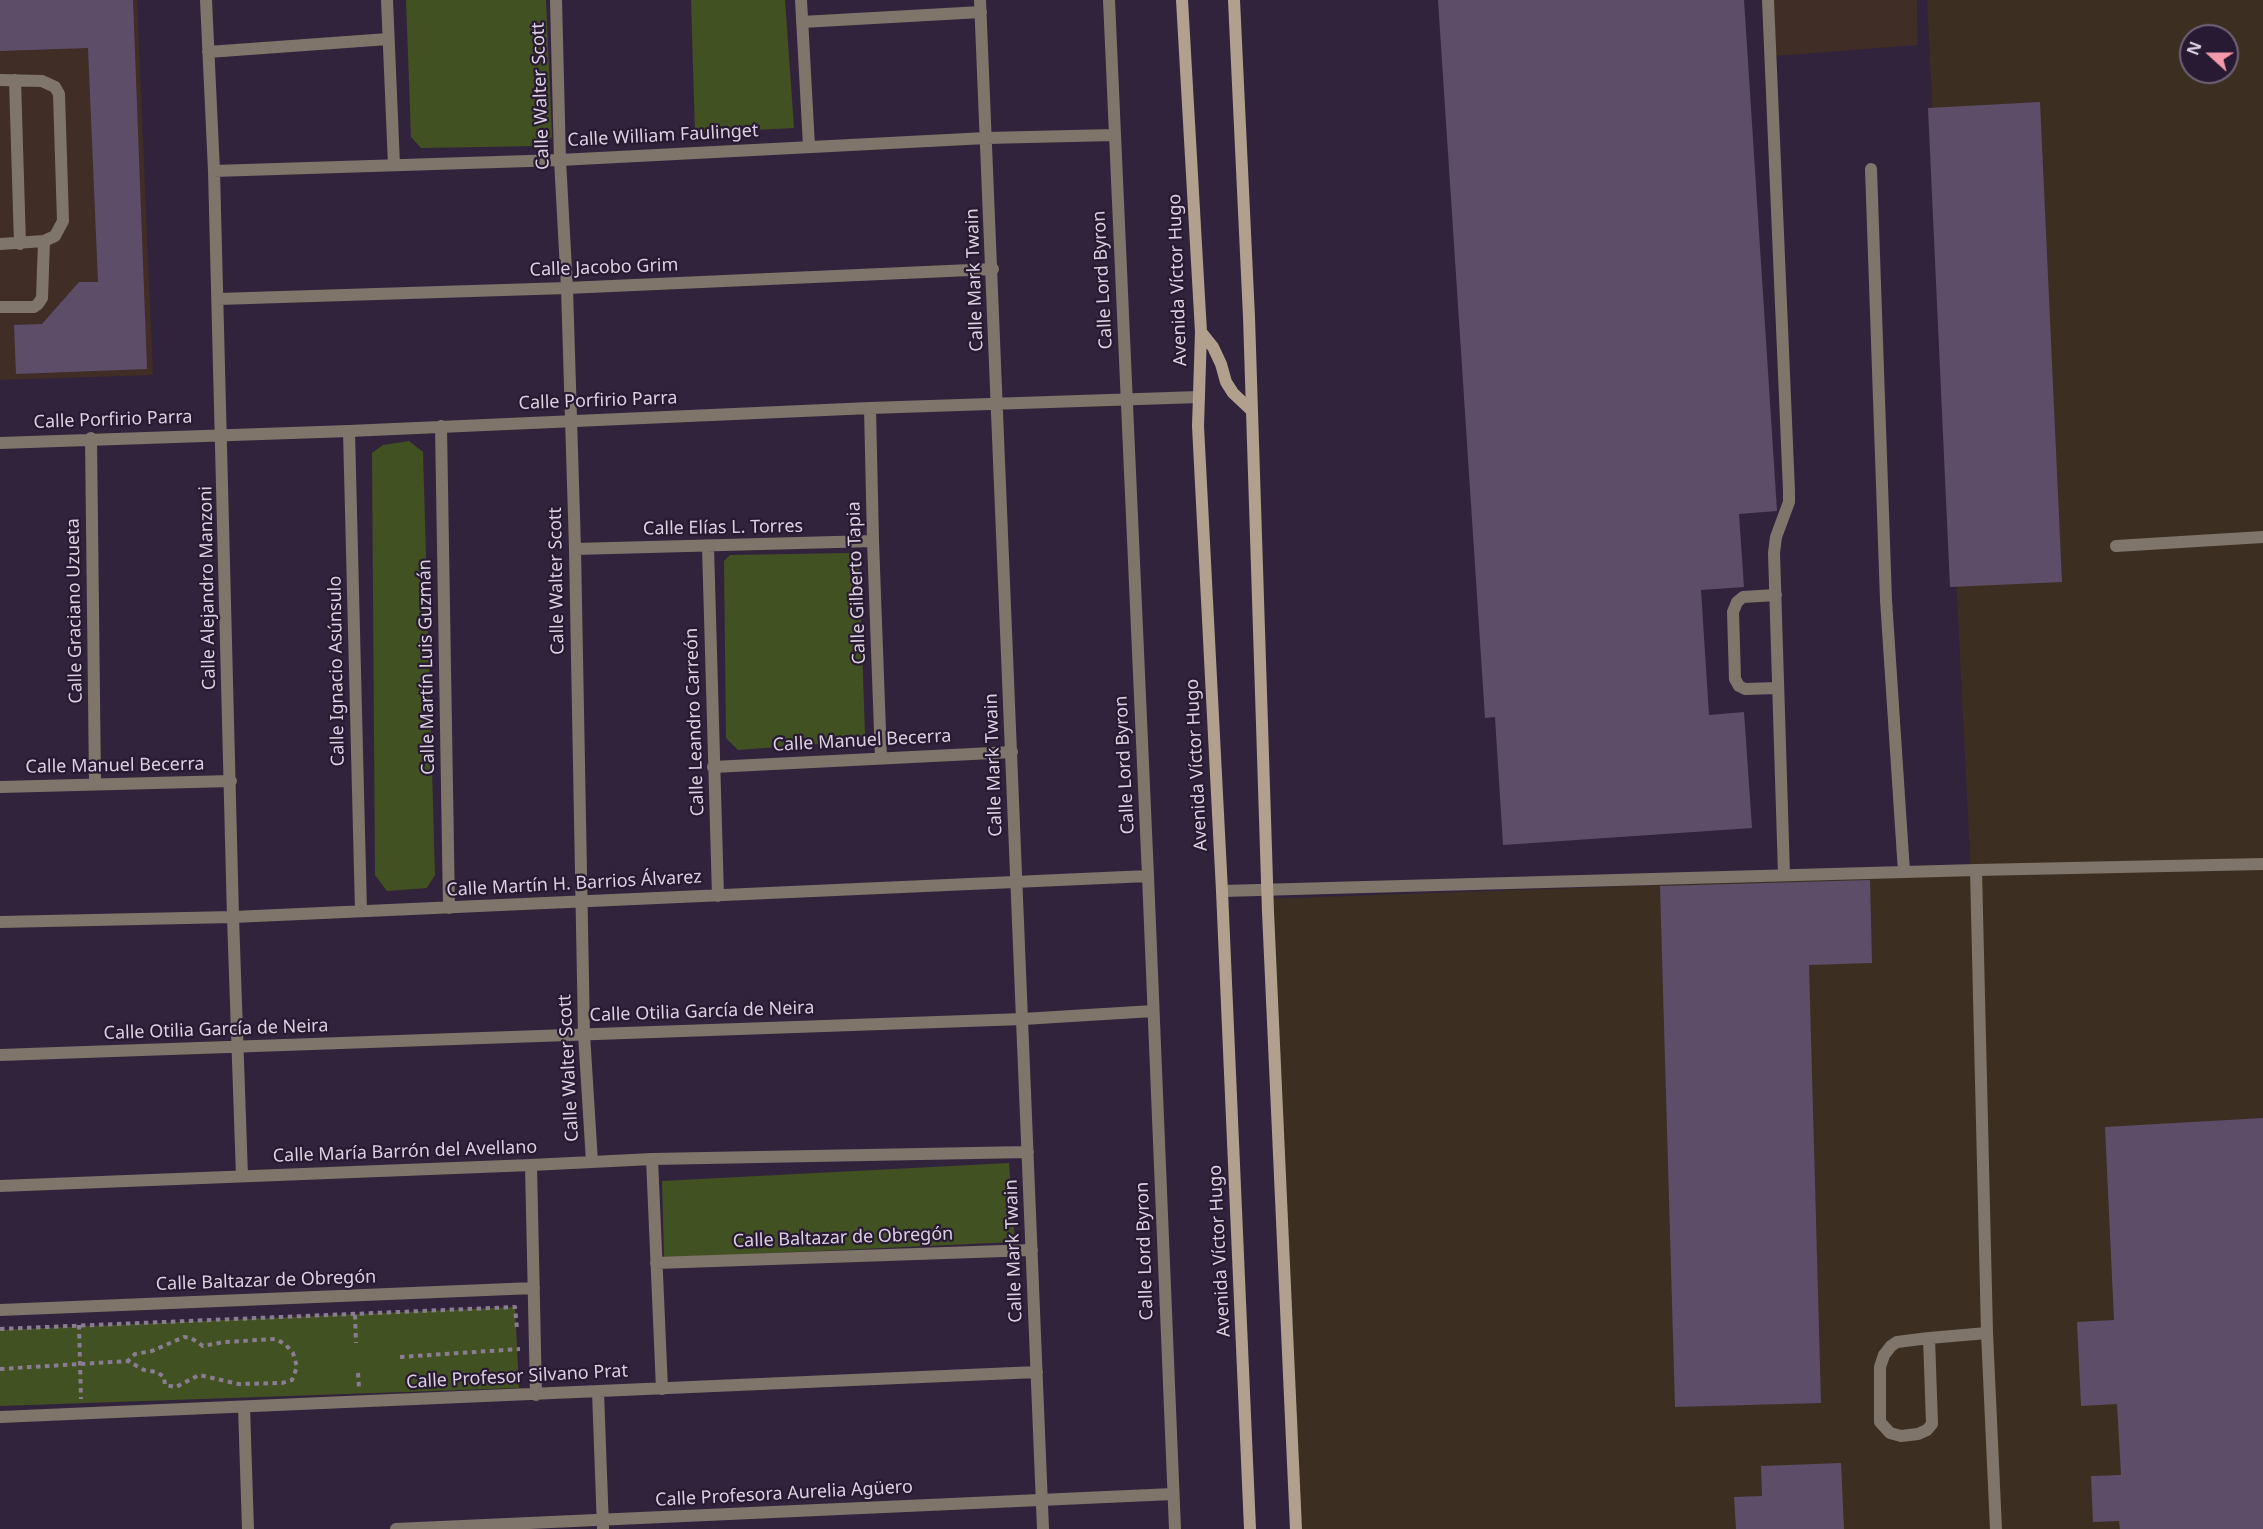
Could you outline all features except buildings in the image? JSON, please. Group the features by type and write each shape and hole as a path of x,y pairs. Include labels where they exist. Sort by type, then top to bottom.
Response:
{"street":[{"name":"Calle Alejandro Manzoni","path":"206,0 218,299 233,917 242,1176"},
{"path":"387,0 393,165"},
{"name":"Calle Walter Scott","path":"556,0 575,549 584,1034 592,1162"},
{"path":"801,0 809,146"},
{"name":"Calle Lord Byron","path":"1109,0 1175,1529"},
{"name":"Avenida Víctor Hugo","path":"1182,0 1201,332 1198,426 1222,891 1250,1529"},
{"path":"1234,0 1251,411 1268,924 1296,1529"},
{"path":"1768,0 1789,492 1786,512 1776,537 1784,874"},
{"path":"802,22 980,6"},
{"name":"Calle Mark Twain","path":"980,6 993,269 1015,882 1023,1018 1043,1529"},
{"path":"208,52 388,39"},
{"path":"0,80 42,81 55,87 59,94 63,221 55,236 44,241 0,244"},
{"path":"15,80 20,244"},
{"name":"Calle William Faulinget","path":"214,171 560,160 986,138 1114,135"},
{"path":"1871,169 1886,600 1904,872"},
{"path":"0,307 34,307 42,298 44,241"},
{"name":"Calle Jacobo Grim","path":"218,299 567,288 993,269"},
{"path":"1201,332 1217,355 1229,387 1251,411"},
{"name":"Calle Porfirio Parra","path":"0,442 349,431 570,420 1198,397"},
{"name":"Calle Gilberto Tapia","path":"870,408 881,758"},
{"name":"Calle Martín Luis Guzmán","path":"441,426 449,908"},
{"name":"Calle Ignacio Asúnsulo","path":"349,431 361,911"},
{"name":"Calle Graciano Uzueta","path":"92,438 95,783"},
{"path":"2116,546 2263,537"},
{"name":"Calle Elías L. Torres","path":"575,549 873,542"},
{"name":"Calle Leandro Carreón","path":"708,547 718,896"},
{"path":"1776,595 1743,597 1737,602 1733,612 1733,623 1735,679 1738,686 1745,689 1778,688"},
{"name":"Calle Manuel Becerra","path":"713,768 1012,752"},
{"name":"Calle Manuel Becerra","path":"0,787 231,781"},
{"path":"1222,891 1784,874 2263,864"},
{"path":"1976,870 1987,1333 1996,1529"},
{"name":"Calle Martín H. Barrios Álvarez","path":"0,922 233,917 1148,876"},
{"name":"Calle Otilia García de Neira","path":"0,1055 1023,1018 1153,1011"},
{"name":"Calle María Barrón del Avellano","path":"0,1186 531,1166 651,1158 1028,1152"},
{"path":"651,1158 662,1389"},
{"path":"531,1166 536,1395"},
{"name":"Calle Baltazar de Obregón","path":"656,1263 1032,1250"},
{"name":"Calle Baltazar de Obregón","path":"0,1310 534,1288"},
{"path":"1929,1338 1932,1424 1927,1430 1918,1434 1901,1436 1890,1433 1880,1422 1880,1367 1884,1355 1897,1342 1929,1338 1987,1333"},
{"name":"Calle Profesor Silvano Prat","path":"0,1418 1036,1372"},
{"path":"598,1392 603,1525"},
{"path":"244,1407 248,1529"},
{"name":"Calle Profesora Aurelia Agüero","path":"396,1529 603,1525 1042,1499 1173,1494"}],"path":[{"path":"0,1329 515,1307 520,1358"},
{"path":"355,1315 356,1343"},
{"path":"79,1325 82,1404"},
{"path":"0,1369 128,1360 135,1354 152,1351 184,1337 191,1338 202,1346 224,1342 276,1339 293,1353 297,1367 292,1380 282,1383 239,1384 199,1375 176,1387 165,1385 164,1377 157,1372 144,1370 128,1360"},
{"path":"400,1357 520,1349"}],"shaded area":[{"path":"0,0 137,0 153,375 0,380"},
{"path":"1771,0 1917,0 1918,45 1775,56"},
{"path":"1927,0 2263,0 2263,1529 1295,1529 1263,899 1971,874"}],"green space":[{"path":"406,0 546,0 552,137 541,146 421,148 411,137"},
{"path":"691,0 785,0 794,128 695,133"},
{"path":"409,441 423,452 435,875 427,888 387,891 375,875 372,453 383,445"},
{"path":"851,553 859,559 865,734 858,741 738,750 726,738 724,561 730,555"},
{"path":"1009,1163 1015,1242 664,1258 662,1181"},
{"path":"515,1307 519,1388 0,1406 0,1330"}]}
